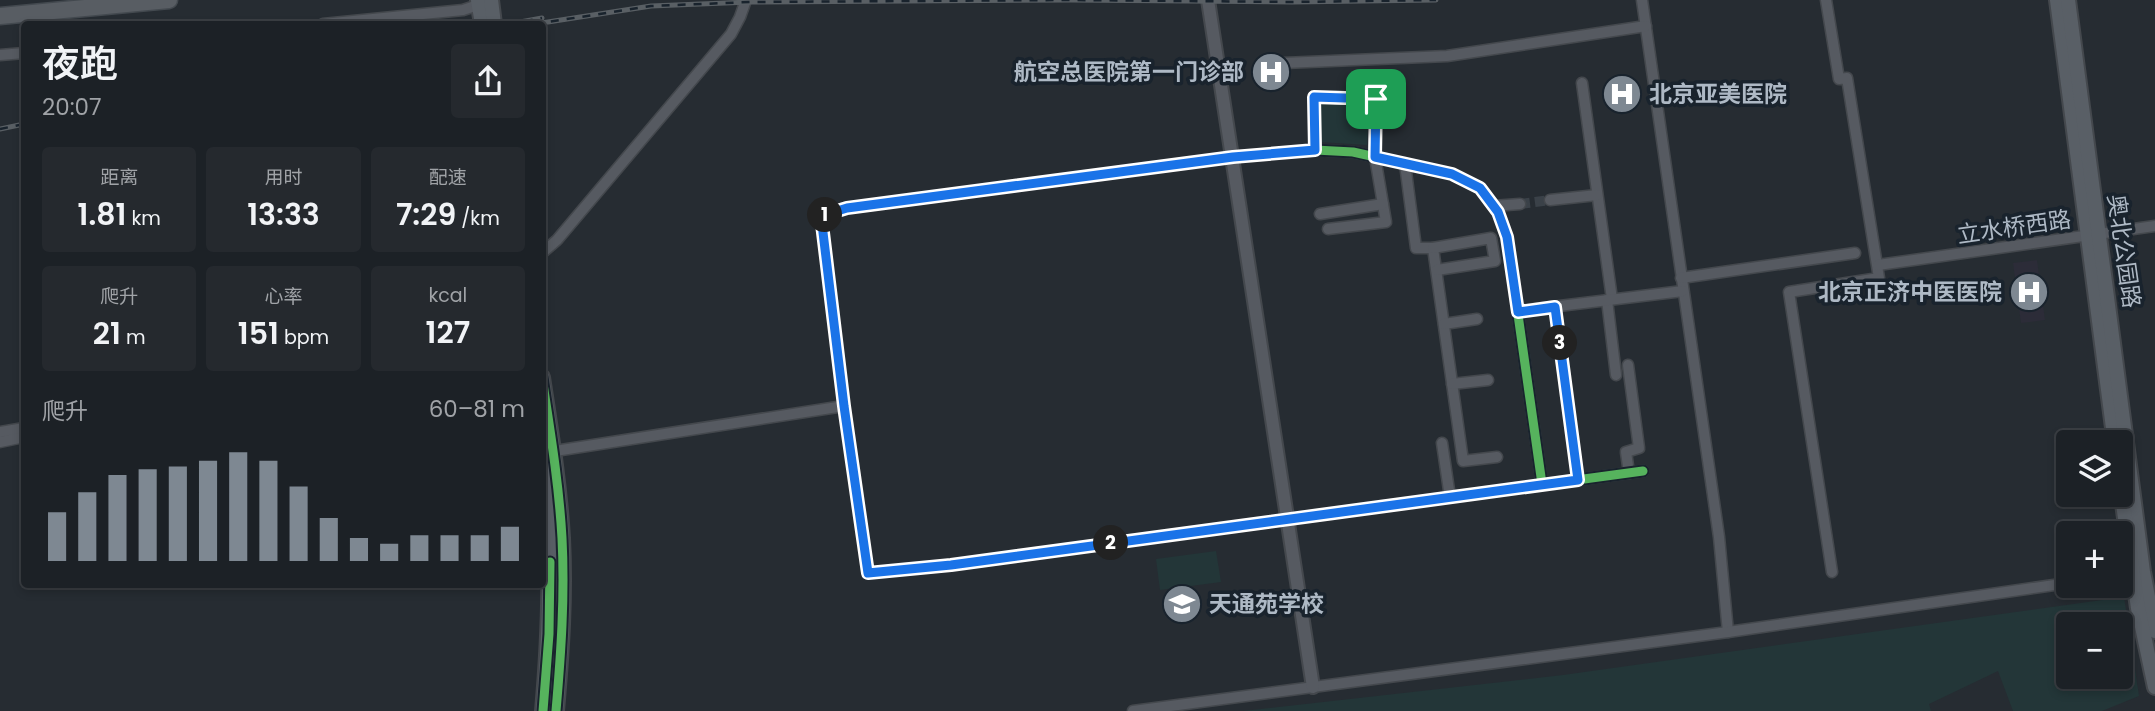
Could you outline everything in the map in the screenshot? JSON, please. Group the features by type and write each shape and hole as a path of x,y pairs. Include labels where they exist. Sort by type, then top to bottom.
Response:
{"main road":[{"path":"0,16 169,0"},
{"name":"奥北公园路","path":"2057,0 2093,235 2126,521"},
{"name":"奥北公园路","path":"2068,0 2114,430"},
{"path":"482,21 484,2"},
{"path":"484,2 493,21"},
{"path":"546,427 562,539 563,592 556,711"},
{"path":"543,711 551,573 546,495"},
{"name":"奥北公园路","path":"2133,577 2155,632"},
{"name":"奥北公园路","path":"2133,579 2155,687"}],"street":[{"path":"546,250 557,240 731,34 746,0"},
{"path":"1208,0 1313,687"},
{"path":"1643,0 1718,537 1728,632"},
{"path":"1826,0 1839,79 1847,78 1879,278 1789,292 1832,572"},
{"path":"354,21 438,13 484,2"},
{"path":"1284,63 1447,56 1646,26"},
{"path":"0,55 21,53"},
{"path":"1582,83 1616,375"},
{"path":"1315,150 1314,97 1376,99 1375,157 1386,222 1328,229"},
{"path":"1542,484 1507,237 1498,212 1480,188 1452,174 1353,152 1315,150 1233,157 847,208 821,216 868,573 951,565 1643,471"},
{"path":"1405,164 1416,248 1491,239 1495,261 1437,270"},
{"path":"1550,200 1597,195"},
{"path":"1320,215 1382,204"},
{"path":"1493,206 1520,204"},
{"name":"立水桥西路","path":"1878,265 2155,226"},
{"path":"1433,248 1463,461 1497,457"},
{"path":"1681,278 1855,253"},
{"path":"1518,312 1683,291"},
{"path":"1555,307 1578,480"},
{"path":"1444,324 1477,319"},
{"path":"1628,365 1639,448 1626,452 1629,473"},
{"path":"1452,384 1488,380"},
{"path":"548,452 844,406"},
{"path":"0,432 21,428"},
{"path":"0,442 21,438"},
{"path":"1442,443 1450,497"},
{"path":"1133,711 1728,632 2056,585"}],"shaded area":[{"path":"1321,103 1369,106 1367,145 1319,142"},
{"name":"北京正济中医医院","path":"2037,260 2045,320 2021,323 2013,263"},
{"path":"1216,551 1221,582 1160,590 1156,559"},
{"path":"2117,598 2124,598 2126,612 2056,612 2056,689 2133,689 2133,656 2139,696 2102,711 2013,711 1998,671 1929,704 1931,711 1243,711 1563,675"}],"tunnel":[{"path":"1520,204 1550,200"}],"railway":[{"path":"546,22 651,6 750,2 1436,0"},
{"path":"526,21 542,18"},
{"path":"0,129 21,125"}],"cycle path":[{"path":"1542,484 1507,237 1498,212 1480,188 1452,174 1353,152 1315,150 1233,157 847,208 821,216 868,573 951,565 1643,471"},
{"path":"546,406 562,538 562,624 556,711"},
{"path":"543,711 549,634 550,562"}],"place":[{"name":"航空总医院第一门诊部","path":"1271,72"},
{"name":"北京亚美医院","path":"1622,94"},
{"name":"北京正济中医医院","path":"2029,292"},
{"name":"天通苑学校","path":"1182,604"}],"route":[{"path":"1314,97 1376,99 1375,157 1452,174 1480,188 1498,212 1507,237 1518,312 1555,307 1578,480 951,565 868,573 821,216 847,208 1233,157 1315,150 1314,97"}]}
